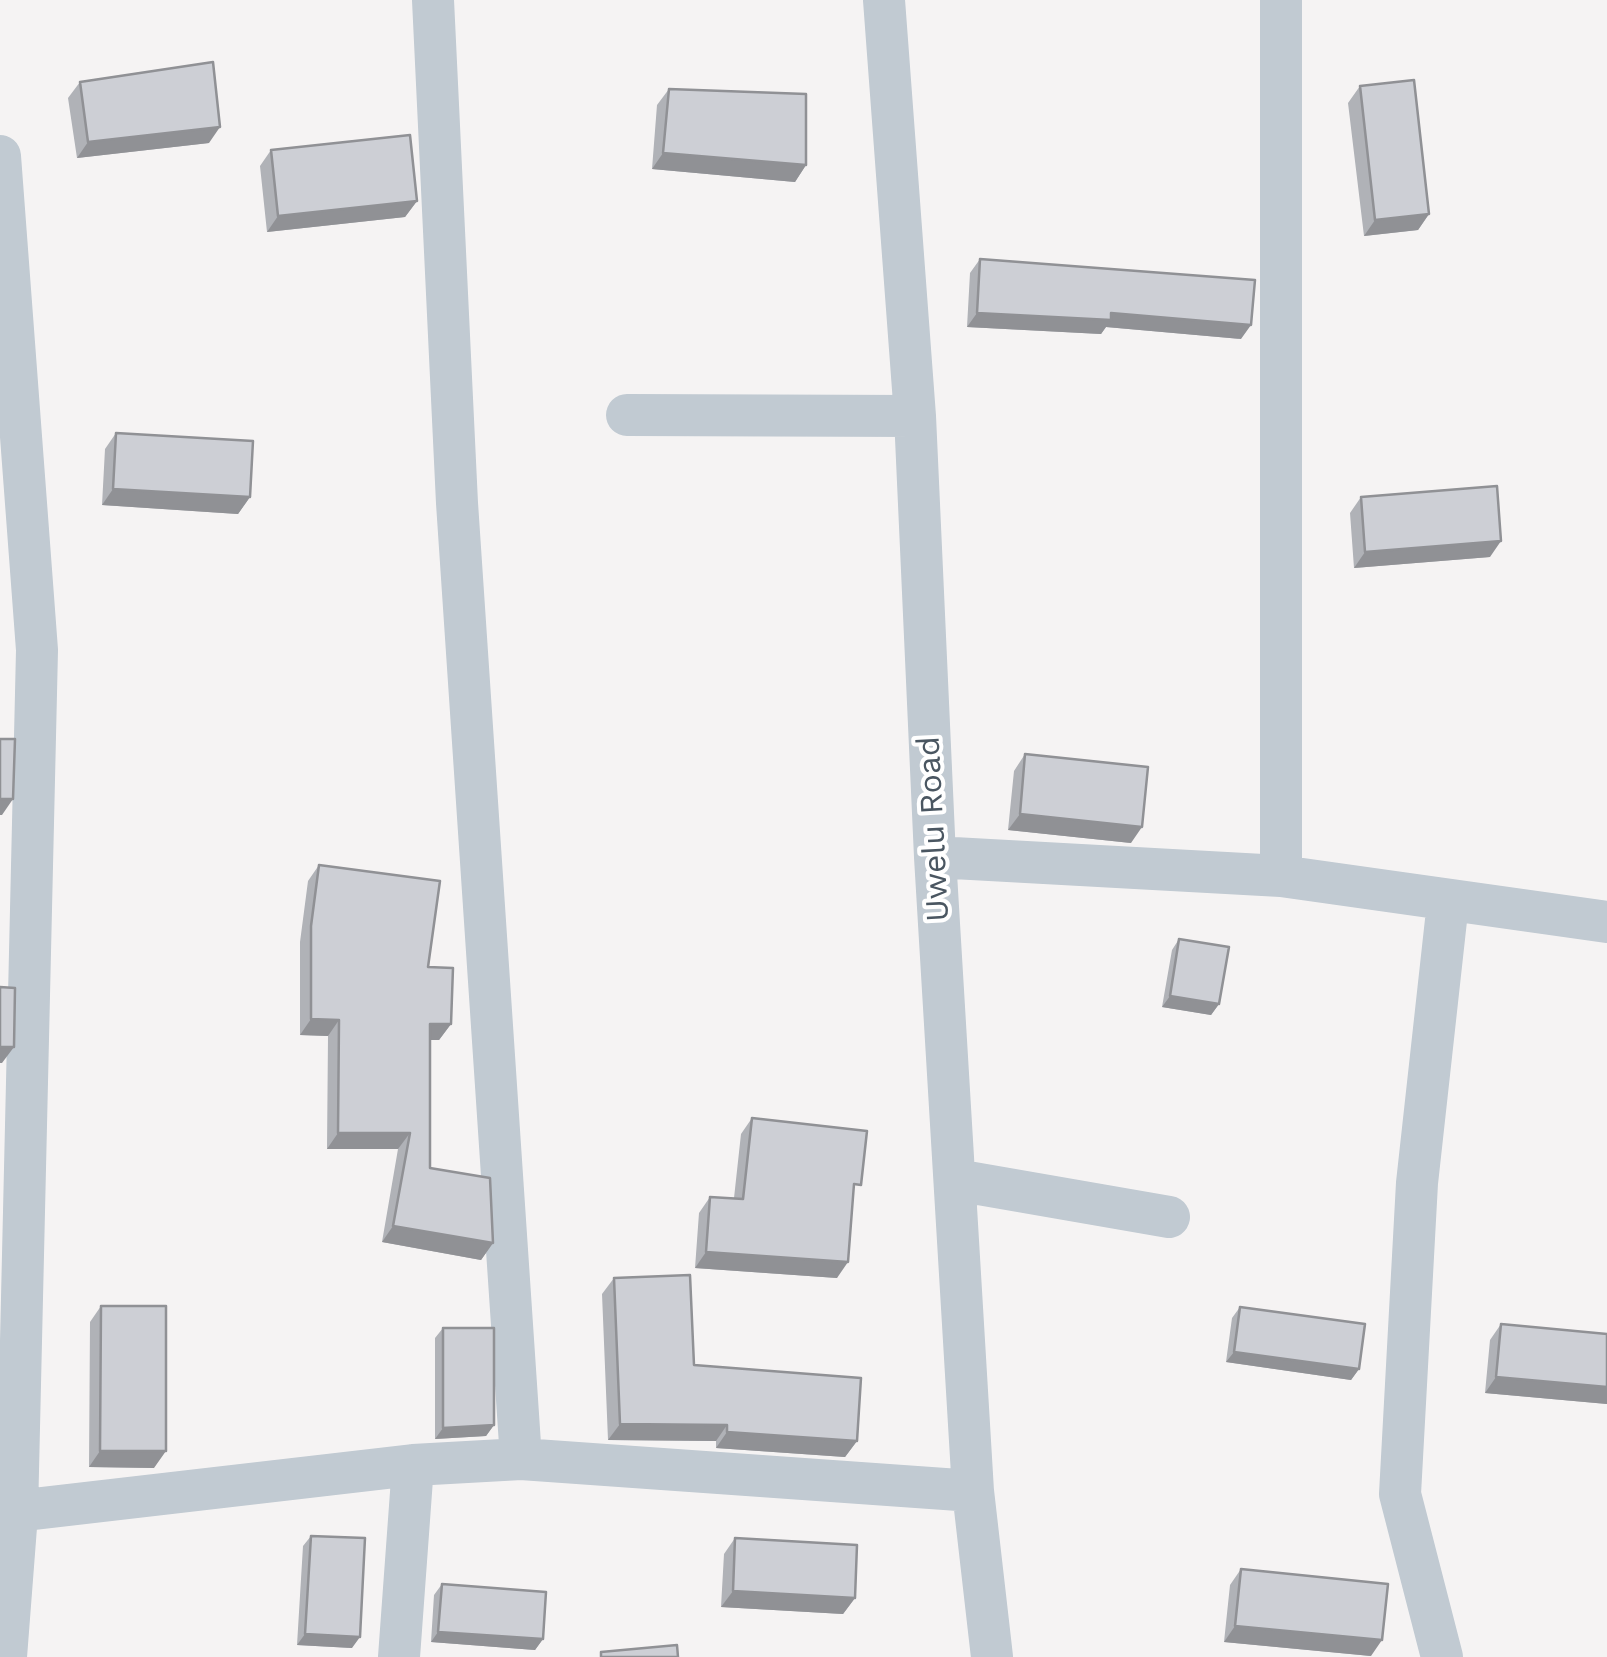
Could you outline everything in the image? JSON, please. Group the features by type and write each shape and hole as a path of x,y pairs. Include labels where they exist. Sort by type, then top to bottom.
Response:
{"street":[{"path":"433,0 457,504 521,1459"},
{"name":"Uwelu Road","path":"884,0 914,416 934,857 972,1491 992,1657"},
{"path":"1281,0 1282,876"},
{"path":"0,156 37,650 6,1657"},
{"path":"626,415 914,416"},
{"path":"934,857 1282,876 1607,922"},
{"path":"1442,1657 1400,1494 1417,1183 1448,902"},
{"path":"956,1180 1168,1217"},
{"path":"8,1514 413,1465 521,1459 972,1491"},
{"path":"399,1657 413,1465"}],"building":[{"path":"213,62 220,127 88,142 80,82"},
{"path":"1414,80 1429,214 1375,220 1360,86"},
{"path":"669,89 806,94 806,165 663,153"},
{"path":"410,135 417,201 278,216 271,150"},
{"path":"980,259 1255,280 1251,325 1111,313 1111,320 977,313"},
{"path":"116,433 253,441 250,497 113,489"},
{"path":"1497,486 1501,541 1365,552 1361,497"},
{"path":"0,739 15,739 13,799 0,799"},
{"path":"1025,754 1148,767 1142,827 1020,814"},
{"path":"319,865 440,881 428,967 453,968 451,1024 430,1024 430,1168 490,1178 493,1243 393,1226 410,1133 338,1133 339,1020 311,1019 311,926"},
{"path":"1179,939 1229,947 1219,1004 1170,996"},
{"path":"0,987 15,988 14,1047 0,1047"},
{"path":"752,1118 867,1131 861,1185 854,1184 848,1262 706,1252 710,1197 743,1199"},
{"path":"690,1275 694,1365 861,1378 857,1441 727,1432 727,1425 620,1424 614,1278"},
{"path":"101,1306 166,1306 166,1451 100,1451"},
{"path":"1240,1307 1365,1324 1359,1369 1234,1352"},
{"path":"1501,1324 1607,1334 1607,1387 1496,1377"},
{"path":"443,1328 494,1328 494,1425 443,1428"},
{"path":"311,1536 365,1538 360,1637 305,1634"},
{"path":"735,1538 857,1545 855,1598 733,1591"},
{"path":"1241,1569 1388,1584 1382,1640 1235,1626"},
{"path":"442,1584 546,1592 543,1639 438,1632"},
{"path":"677,1645 678,1657 601,1657 601,1652"}]}
